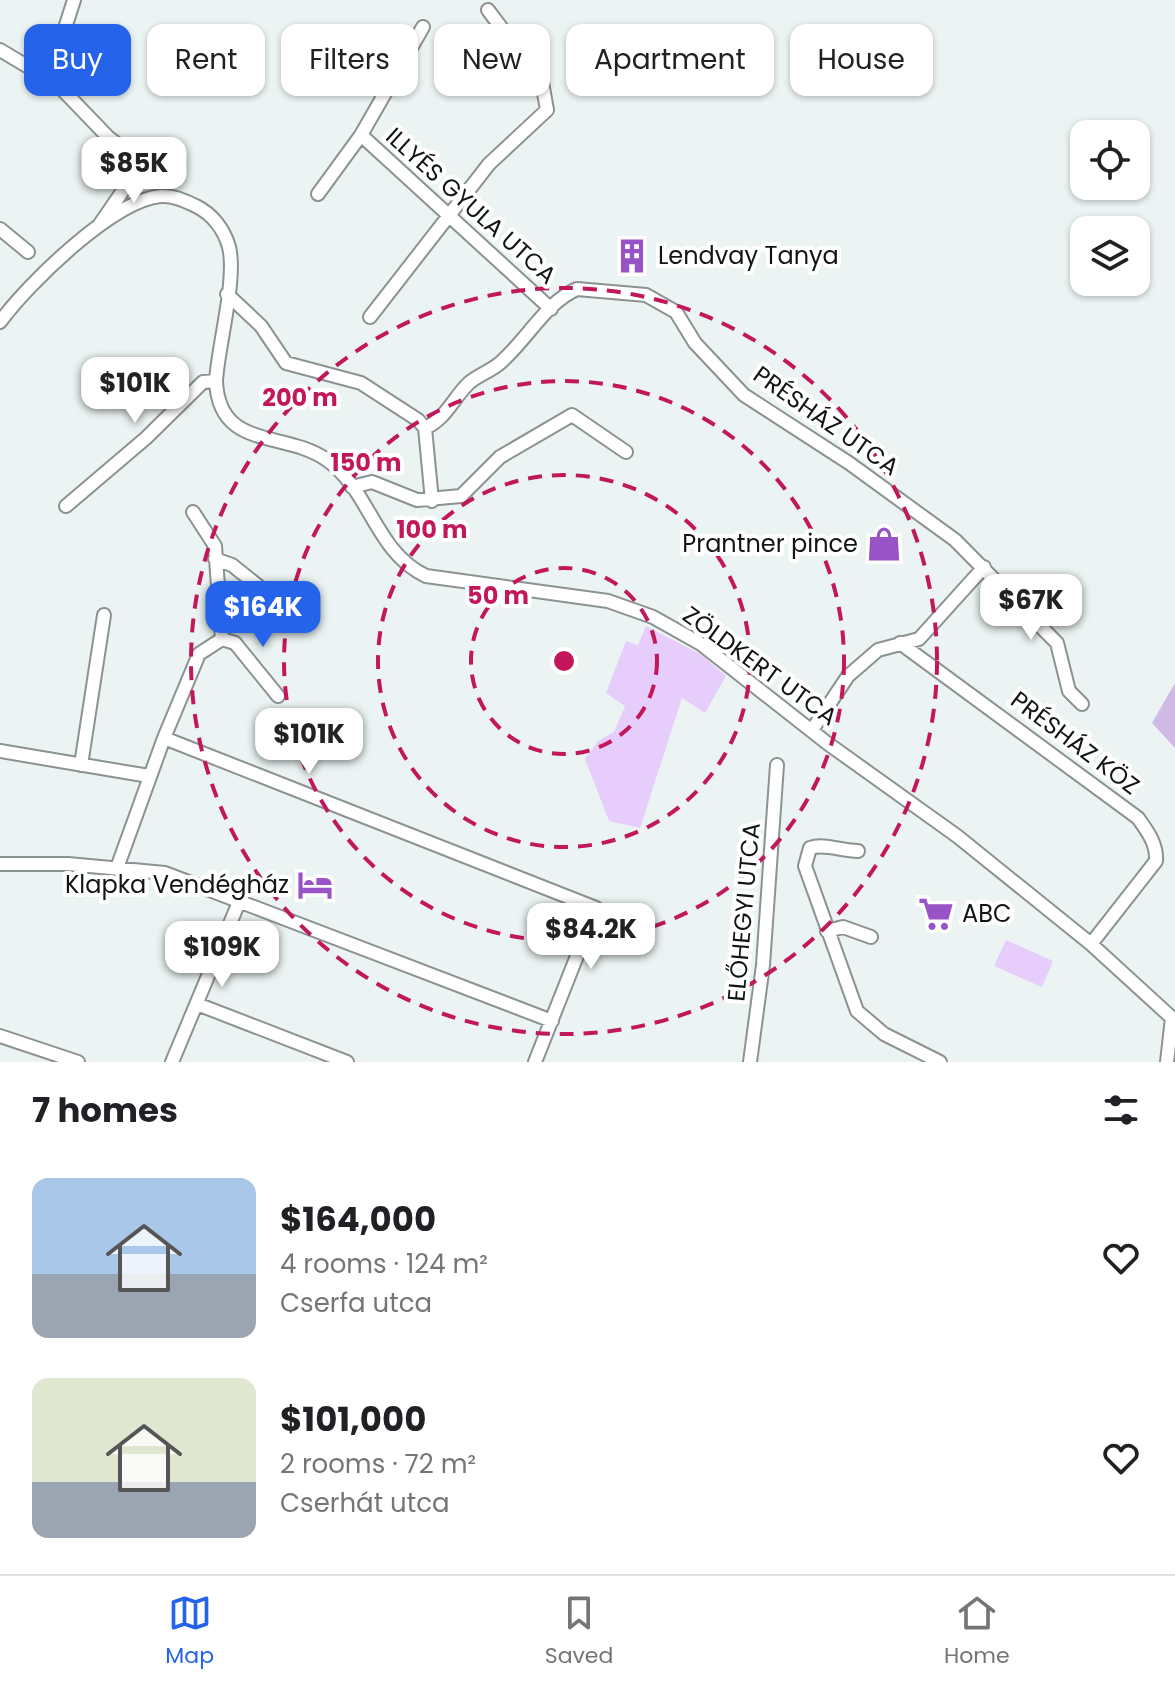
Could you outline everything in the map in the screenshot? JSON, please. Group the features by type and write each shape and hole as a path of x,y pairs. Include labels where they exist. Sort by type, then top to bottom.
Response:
{"street":[{"path":"66,24 74,0"},
{"path":"370,317 489,164 547,110 542,82 488,10"},
{"path":"318,194 361,135 423,27"},
{"path":"0,50 24,64"},
{"path":"70,96 108,137 142,163 98,228"},
{"name":"ILLYÉS GYULA UTCA","path":"361,135 551,309"},
{"path":"1,320 23,295 98,228 127,207 162,196 173,196 206,211 216,221 230,250 216,381 203,382 146,438 66,506"},
{"path":"0,229 28,252"},
{"name":"PRÉSHÁZ UTCA","path":"425,428 434,424 471,381 497,366 525,340 566,293 577,289 646,295 676,312 695,343 744,395 849,463 955,540 984,567 1057,643 1069,691 1082,704"},
{"path":"227,294 261,326 286,363 361,383 404,409 425,428 432,501"},
{"name":"ZÖLDKERT UTCA","path":"216,381 217,399 223,413 245,432 315,453 340,472 396,556 409,568 436,577 608,601 653,617 701,644 812,730 897,790 1091,944 1172,1018 1167,1062"},
{"path":"352,487 372,482 417,500 461,496 500,457 572,415 626,452"},
{"path":"193,512 215,546 222,639"},
{"path":"215,559 232,565 272,597"},
{"path":"812,730 848,676 878,650 919,639 984,567"},
{"path":"81,765 104,615"},
{"path":"222,639 235,643 278,696"},
{"path":"117,868 149,776 199,654 222,639"},
{"name":"PRÉSHÁZ KÖZ","path":"900,643 1138,818 1151,836 1157,849 1156,861 1091,944"},
{"path":"164,738 596,908 535,1062"},
{"path":"0,751 149,776"},
{"name":"ELŐHEGYI UTCA","path":"750,1062 763,965 777,765"},
{"path":"858,851 835,850 820,845 810,848 805,866 857,1011 884,1034 940,1062"},
{"path":"0,864 165,873 552,1021"},
{"path":"172,1062 239,902"},
{"path":"827,931 843,927 871,937"},
{"path":"197,1004 347,1062"},
{"path":"0,1036 78,1062"}],"shaded area":[{"path":"646,626 702,655 726,676 705,713 682,698 640,828 609,821 585,759 598,741 614,732 625,706 606,693 626,641 638,645"},
{"path":"1175,683 1175,748 1152,723"},
{"path":"1006,940 1053,961 1042,987 994,966"}],"place":[{"name":"Lendvay Tanya","path":"632,256"},
{"name":"Prantner pince","path":"884,544"},
{"name":"Klapka Vendégház","path":"315,885"},
{"name":"ABC","path":"936,914"}]}
